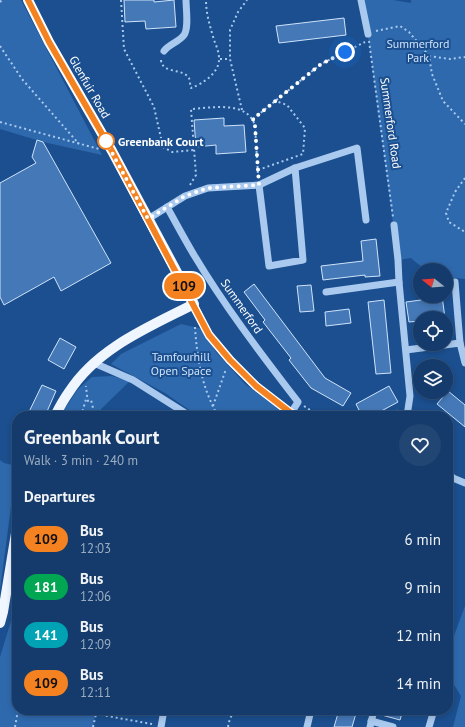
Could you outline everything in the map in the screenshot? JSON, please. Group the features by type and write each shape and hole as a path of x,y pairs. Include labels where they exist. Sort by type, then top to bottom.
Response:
{"main road":[{"name":"Glenfuir Road","path":"28,0 49,42 112,151 194,304"},
{"path":"58,411 69,391 85,372 119,343 194,304"},
{"path":"0,623 12,557"}],"street":[{"path":"164,51 168,46 184,35 187,25 186,0"},
{"path":"361,0 368,37"},
{"path":"148,219 185,196 208,188 259,185 295,168 357,148 366,220"},
{"path":"259,185 269,266 303,260 295,168"},
{"name":"Summerford","path":"167,207 194,255 225,302 298,402"},
{"path":"394,225 410,396 408,411"},
{"path":"326,292 399,282"},
{"path":"455,282 460,343 465,363"},
{"name":"Glenfuir Road","path":"194,304 209,335 230,360 256,386 289,411"},
{"path":"406,350 460,343"},
{"path":"94,363 134,380 182,411"},
{"path":"295,411 298,402"},
{"path":"453,478 465,483"},
{"path":"161,726 163,715"},
{"path":"307,727 310,715"},
{"path":"429,727 433,715"},
{"path":"371,724 393,727"}],"path":[{"path":"121,0 124,49 154,107 163,147 172,152 194,150"},
{"path":"164,51 161,57 163,66 174,71 184,73 190,79 191,88 200,85 217,67 220,59 206,14 206,0"},
{"path":"242,110 230,59 230,30 238,12 247,0"},
{"path":"253,119 321,64 368,37 389,27 400,26 409,32 429,56 432,74 444,101 465,124"},
{"name":"Summerford Road","path":"368,37 394,225"},
{"path":"0,46 22,79 79,144"},
{"path":"429,56 450,59 465,57"},
{"path":"220,59 230,59"},
{"path":"258,170 303,154 305,128 287,105 276,101"},
{"path":"185,196 196,175 191,109 230,107 242,110 253,119 255,126 259,185"},
{"path":"0,122 79,144 112,151"},
{"path":"465,178 455,192 446,213 449,222 465,232"},
{"path":"195,327 197,358 202,379 215,411"},
{"path":"213,408 230,360"},
{"path":"83,411 87,396 85,372"},
{"path":"86,401 91,400 94,411"},
{"path":"298,402 312,411"},
{"path":"15,727 17,715"},
{"path":"93,727 96,715"},
{"path":"101,715 161,726"},
{"path":"228,727 232,715"}],"green space":[{"path":"0,0 21,0 102,155 43,142 0,129"},
{"name":"Summerford Park","path":"361,0 393,0 411,3 411,0 465,0 465,279 453,278 453,263 417,263 411,258 398,260 367,29"},
{"name":"Tamfourhill Open Space","path":"181,324 203,329 216,352 245,384 281,411 191,411 165,393 111,364 121,354"},
{"path":"112,376 130,381 101,411 63,411 78,389 92,377"},
{"path":"0,460 4,463 12,465 12,499 0,590"},
{"path":"465,606 465,727 453,727 461,696 453,683 453,638"},
{"path":"12,617 12,715 95,715 93,727 0,727 0,657"}],"building":[{"path":"124,0 154,0 154,2 174,0 176,27 146,29 145,21 125,22"},
{"path":"344,18 346,35 279,43 276,26"},
{"name":"Greenbank Court","path":"224,118 224,126 244,125 246,152 216,154 216,145 196,147 194,120"},
{"path":"37,140 43,142 111,263 61,291 54,277 4,305 0,297 0,183 36,163 32,157"},
{"path":"376,239 380,276 365,277 365,275 323,280 321,266 363,261 361,241"},
{"path":"254,284 325,378 351,393 343,406 311,388 289,360 291,358 263,322 265,320 244,292"},
{"path":"311,285 314,311 300,312 297,286"},
{"path":"384,300 391,373 376,374 368,302"},
{"path":"406,302 443,303 444,311 413,311 413,322 409,322"},
{"path":"349,309 351,323 326,326 325,312"},
{"path":"60,338 76,347 64,369 48,360"},
{"path":"42,385 56,391 47,411 29,411"},
{"path":"389,386 398,402 381,411 360,411 356,404"},
{"path":"453,395 465,405 465,427 453,417 453,411 446,411 437,404 441,399 453,399"},
{"path":"338,715 356,715 352,727 334,727"},
{"path":"382,715 402,715 400,720"}],"bus line":[{"name":"109","path":"28,0 49,42 112,151 209,335 230,360 256,386 288,411"}],"place":[{"name":"Greenbank Court","path":"106,141"}],"route":[{"path":"106,141 104,138 148,219 185,196 208,188 259,185 255,126 253,119 321,64 345,52"}]}
